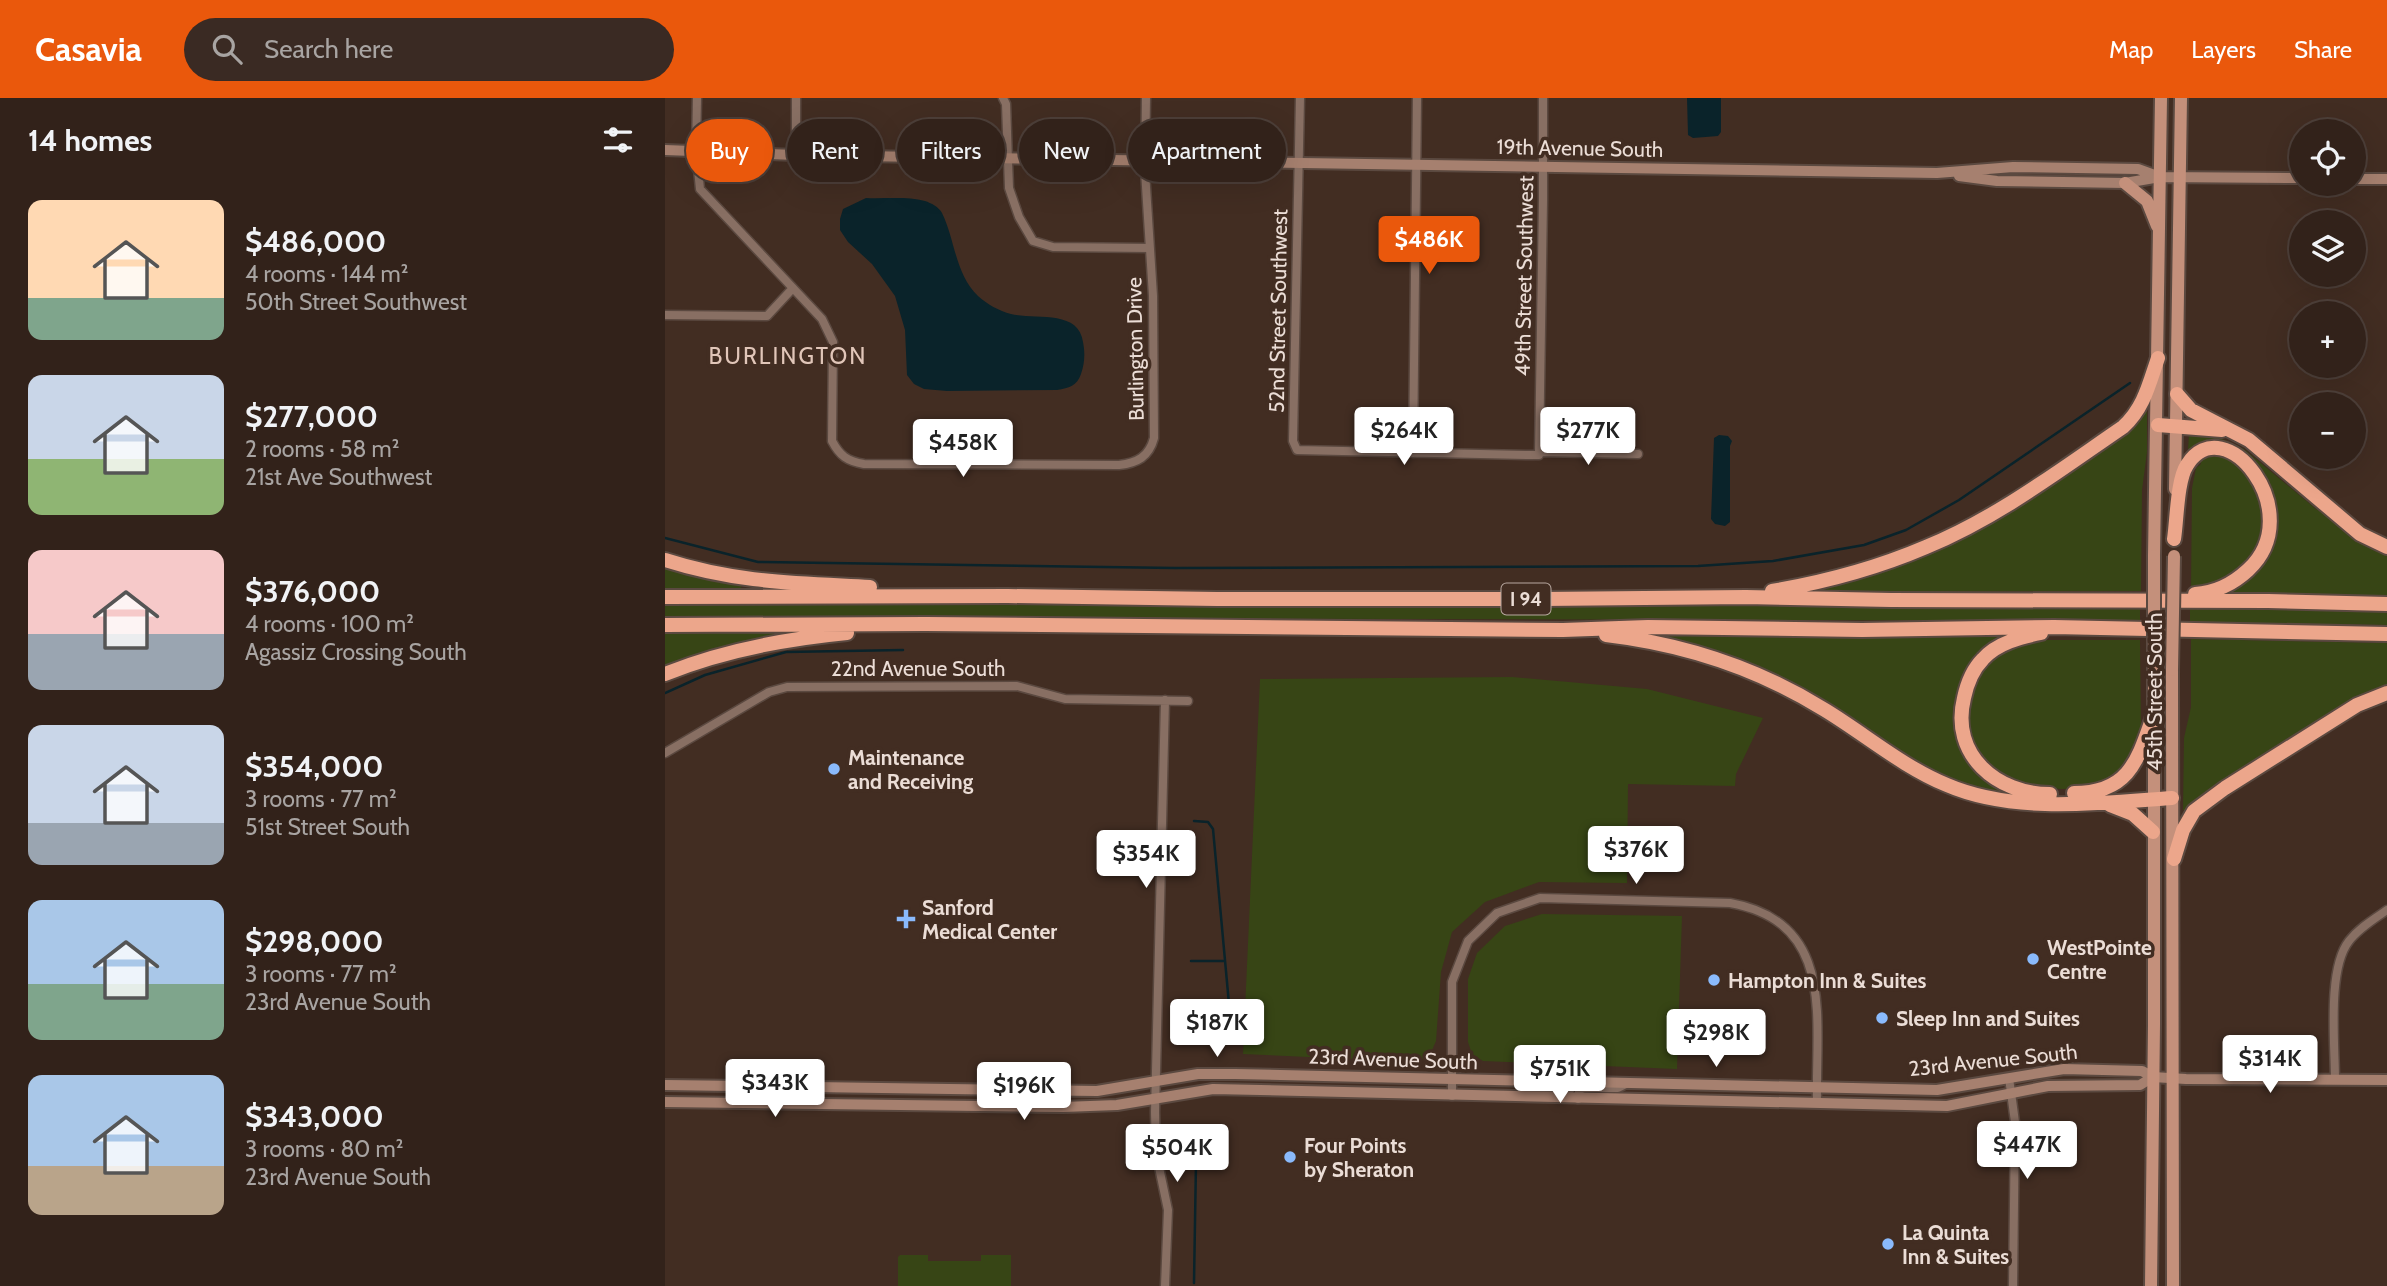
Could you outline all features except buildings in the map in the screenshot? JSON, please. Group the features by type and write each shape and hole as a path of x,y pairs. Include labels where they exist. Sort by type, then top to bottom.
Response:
{"highway":[{"path":"1734,597 1798,587 1869,570 1929,547 1992,514 2111,436 2134,417 2142,406 2158,358"},
{"path":"2177,394 2191,410 2256,445 2360,534 2387,547"},
{"path":"2158,425 2233,432"},
{"path":"2125,601 2208,593 2238,579 2252,567 2267,537 2270,512 2260,481 2246,463 2223,449 2214,447 2197,453 2192,458 2185,467 2182,479 2174,539"},
{"path":"665,560 723,576 778,583 1008,596"},
{"name":"I 94","path":"665,597 1734,597 2387,604"},
{"path":"665,674 725,653 786,640 926,624"},
{"name":"I 94","path":"665,625 926,624 1563,630 1648,626 1862,630 2079,627 2387,634"},
{"path":"2079,627 2011,640 1983,659 1966,687 1962,708 1962,726 1975,761 2005,785 2025,792 2099,791 2122,780 2132,770 2154,714"},
{"path":"1563,630 1680,648 1781,685 1824,709 1906,764 1948,786 2018,803 2099,803 2172,799"},
{"path":"2173,859 2183,830 2194,811 2225,788 2357,705 2387,693"},
{"path":"2099,803 2133,814 2153,832"}],"main road":[{"name":"45th Street South","path":"2151,1286 2154,556 2161,98"},
{"name":"45th Street South","path":"2173,1286 2172,670 2182,177 2181,98"},
{"path":"2125,183 2147,201 2160,232"}],"street":[{"name":"Burlington Drive","path":"697,98 697,119"},
{"path":"796,98 796,119"},
{"path":"1003,98 1006,104 1009,188 1019,217 1033,241 1053,247 1149,248"},
{"name":"Burlington Drive","path":"1146,98 1146,119"},
{"name":"52nd Street Southwest","path":"1300,98 1293,441 1297,450 1413,453"},
{"path":"1417,98 1413,453 1638,454"},
{"name":"49th Street Southwest","path":"1539,453 1543,98"},
{"name":"19th Avenue South","path":"665,150 686,150"},
{"name":"19th Avenue South","path":"883,156 1128,160"},
{"name":"19th Avenue South","path":"1286,162 1937,173 2013,167 2097,168 2138,169 2160,177"},
{"name":"19th Avenue South","path":"1937,173 1997,181 2125,183 2160,177 2289,178"},
{"path":"2366,178 2387,179"},
{"name":"Burlington Drive","path":"698,182 705,197 822,319 833,342 832,441 839,453 849,461 864,464 1134,463 1145,456 1152,447 1154,438 1153,308 1146,182"},
{"path":"665,315 767,316 793,288"},
{"name":"22nd Avenue South","path":"665,753 769,692 787,687 1017,686 1065,699 1188,701"},
{"path":"1165,700 1155,1098 1156,1153 1168,1210 1165,1286"},
{"path":"1453,1096 1452,982 1468,941 1497,913 1540,898 1553,898 1730,903 1753,907 1785,926 1796,940 1813,974 1817,1012 1817,1103"},
{"path":"2335,1080 2335,975 2342,952 2358,931 2387,910"},
{"name":"23rd Avenue South","path":"665,1085 1097,1091 1198,1074 1937,1090 2064,1069 2141,1071 2153,1077 2387,1080"},
{"name":"23rd Avenue South","path":"665,1102 1063,1107 1117,1105 1213,1090 1947,1106 2048,1086 2140,1085 2153,1077"},
{"path":"2009,1078 2015,1122 2013,1286"},
{"name":"23rd Avenue South","path":"1516,1097 1529,1090 1570,1090 1575,1083"},
{"name":"23rd Avenue South","path":"1578,1099 1581,1089 1618,1088 1626,1084"}],"green space":[{"path":"2147,405 2147,452 2142,490 2141,591 1813,592 1812,587 1882,569 2129,429 2138,421"},
{"path":"2189,434 2218,438 2244,449 2316,509 2387,553 2387,597 2232,594 2231,589 2276,517 2272,499 2261,476 2243,454 2191,453 2188,450"},
{"path":"2219,454 2241,464 2262,497 2264,531 2254,557 2225,581 2191,589 2192,488 2196,468 2201,464 2199,460"},
{"path":"665,565 742,583 741,588 665,588"},
{"path":"665,603 2140,606 2140,621 665,617"},
{"path":"2190,606 2387,610 2387,625 2190,622"},
{"path":"776,631 777,636 665,670 665,633"},
{"path":"1665,634 1999,636 2000,640 1988,647 1957,726 2010,792 2008,796 1962,785 1913,763 1868,732 1666,641"},
{"path":"2191,639 2387,643 2387,687 2187,811 2183,810 2184,738 2191,707"},
{"path":"2027,640 2140,640 2141,727 2139,742 2129,768 2094,788 2061,789 2021,786 1990,769 1974,745 1966,721 1973,682 1993,655"},
{"path":"1512,677 1647,689 1763,718 1736,774 1735,786 1628,784 1627,883 1539,882 1485,902 1452,932 1441,972 1436,1041 1430,1055 1418,1062 1243,1054 1260,679"},
{"path":"1542,914 1682,916 1677,1069 1483,1061 1472,1054 1468,1042 1468,979 1477,953 1505,926"},
{"path":"900,1255 928,1255 928,1261 981,1261 981,1255 1011,1255 1011,1286 898,1286"}],"water":[{"path":"1687,98 1721,98 1721,132 1718,136 1693,138 1688,135"},
{"path":"866,198 911,199 935,206 941,211 965,277 978,296 1007,313 1065,320 1073,325 1080,332 1084,350 1081,374 1075,384 1057,390 947,391 924,389 914,384 907,375 905,330 895,296 872,264 848,242 840,230 843,209"},
{"path":"1719,435 1728,436 1732,441 1730,522 1725,526 1715,524 1711,519 1714,438"}],"waterway":[{"path":"665,538 758,562 1175,568 1698,566 1773,561 1864,545 1906,530 1959,500 2130,383"},
{"path":"665,693 705,675 786,652 903,650"},
{"path":"1194,821 1208,822 1213,829 1231,1026"},
{"path":"1191,961 1223,961"},
{"path":"1184,1139 1196,1162 1194,1283"}],"place":[{"name":"Maintenance and Receiving","path":"834,769"},
{"name":"Sanford Medical Center","path":"906,919"},
{"name":"WestPointe Centre","path":"2033,959"},
{"name":"Hampton Inn & Suites","path":"1714,980"},
{"name":"Sleep Inn and Suites","path":"1882,1018"},
{"name":"Four Points by Sheraton","path":"1290,1157"},
{"name":"La Quinta Inn & Suites","path":"1888,1244"}],"district":[{"name":"BURLINGTON","path":"788,356"}]}
